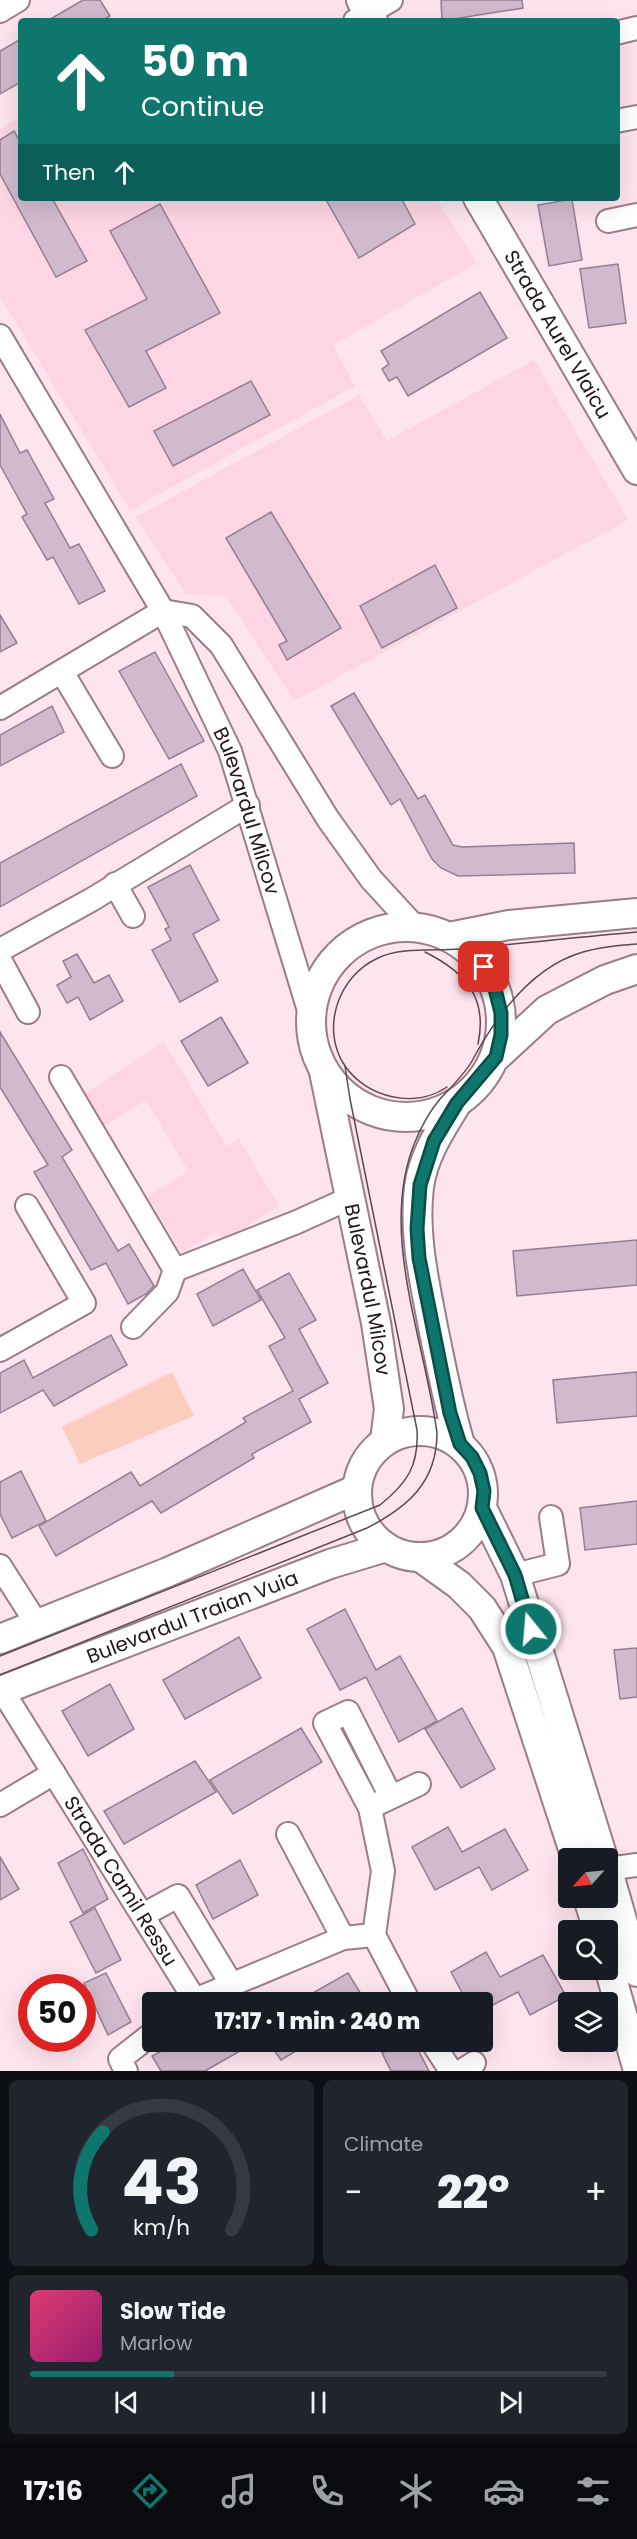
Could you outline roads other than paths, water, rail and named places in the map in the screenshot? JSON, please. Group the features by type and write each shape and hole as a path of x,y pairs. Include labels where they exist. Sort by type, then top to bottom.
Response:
{"main road":[{"name":"Strada Aurel Vlaicu","path":"480,201 637,470"},
{"path":"449,937 509,925 637,913"},
{"path":"457,1103 428,1115 408,1118 387,1116 367,1110 350,1099 324,1070 313,1042 310,1017 314,995 322,975 336,957 352,942 371,932 393,927 433,930 449,937 467,949 484,967 495,989 501,1013 501,1035 496,1057"},
{"path":"460,1444 444,1380 419,1258 417,1229 420,1185 434,1141 457,1103 496,1057 547,1010 605,980 637,969"},
{"name":"Bulevardul Milcov","path":"324,1070 376,1323 389,1409 385,1440"},
{"path":"417,1430 437,1432 460,1444 472,1457 480,1473 484,1491 482,1508 474,1528 460,1544 441,1554 420,1557 398,1553 386,1547 367,1528 360,1513 357,1489 361,1470 372,1453 385,1440 417,1430"},
{"path":"0,1639 179,1568 357,1489"},
{"path":"482,1508 515,1575 600,1848"},
{"name":"Bulevardul Traian Vuia","path":"1,1691 330,1564 386,1547"},
{"path":"420,1557 459,1585 474,1600 495,1626 507,1647 573,1848"},
{"path":"618,1905 637,1972"},
{"path":"613,1980 632,2035 637,2067"}],"street":[{"path":"0,11 18,0"},
{"path":"620,32 637,28"},
{"path":"620,120 637,117"},
{"path":"608,221 637,215"},
{"name":"Bulevardul Milcov","path":"0,336 163,611 230,751 310,1017"},
{"path":"0,708 163,611 192,616 221,645 328,819 371,879 415,927"},
{"path":"62,672 112,756"},
{"path":"0,950 91,900 248,805"},
{"path":"115,884 133,916"},
{"path":"0,960 28,1012"},
{"path":"61,1077 175,1270"},
{"path":"134,1327 167,1292 175,1270 297,1222 350,1198"},
{"path":"0,1348 84,1303 27,1206"},
{"path":"515,1575 558,1564 551,1516"},
{"path":"0,1566 37,1624"},
{"name":"Strada Camil Ressu","path":"1,1691 143,1915 188,1992"},
{"path":"391,1797 348,1712 325,1723 370,1808 383,1871 374,1935 404,1992"},
{"path":"1,1805 54,1773"},
{"path":"370,1808 419,1784"},
{"path":"288,1834 343,1938"},
{"path":"618,1868 637,1865"},
{"path":"143,1915 178,1896 232,1985"},
{"name":"Strada Camil Ressu","path":"215,1992 343,1938 374,1935"},
{"path":"126,2071 120,2059 142,2042"},
{"path":"439,2052 451,2071"}],"tram line":[{"path":"447,1087 421,1098 392,1097 366,1086 345,1066 334,1036 334,1020 343,990 364,966 378,958 397,952 459,949 637,932"},
{"path":"0,1675 367,1528 395,1511 417,1491 432,1466 437,1433 415,1324 403,1249 401,1212 405,1176 415,1142 436,1104 465,1071 504,1011 531,981 564,959 583,952 610,946 637,944"},
{"path":"425,952 452,968 470,988 480,1013 478,1044"},
{"path":"0,1656 380,1505 397,1489 409,1473 416,1454 417,1430 345,1066"}]}
